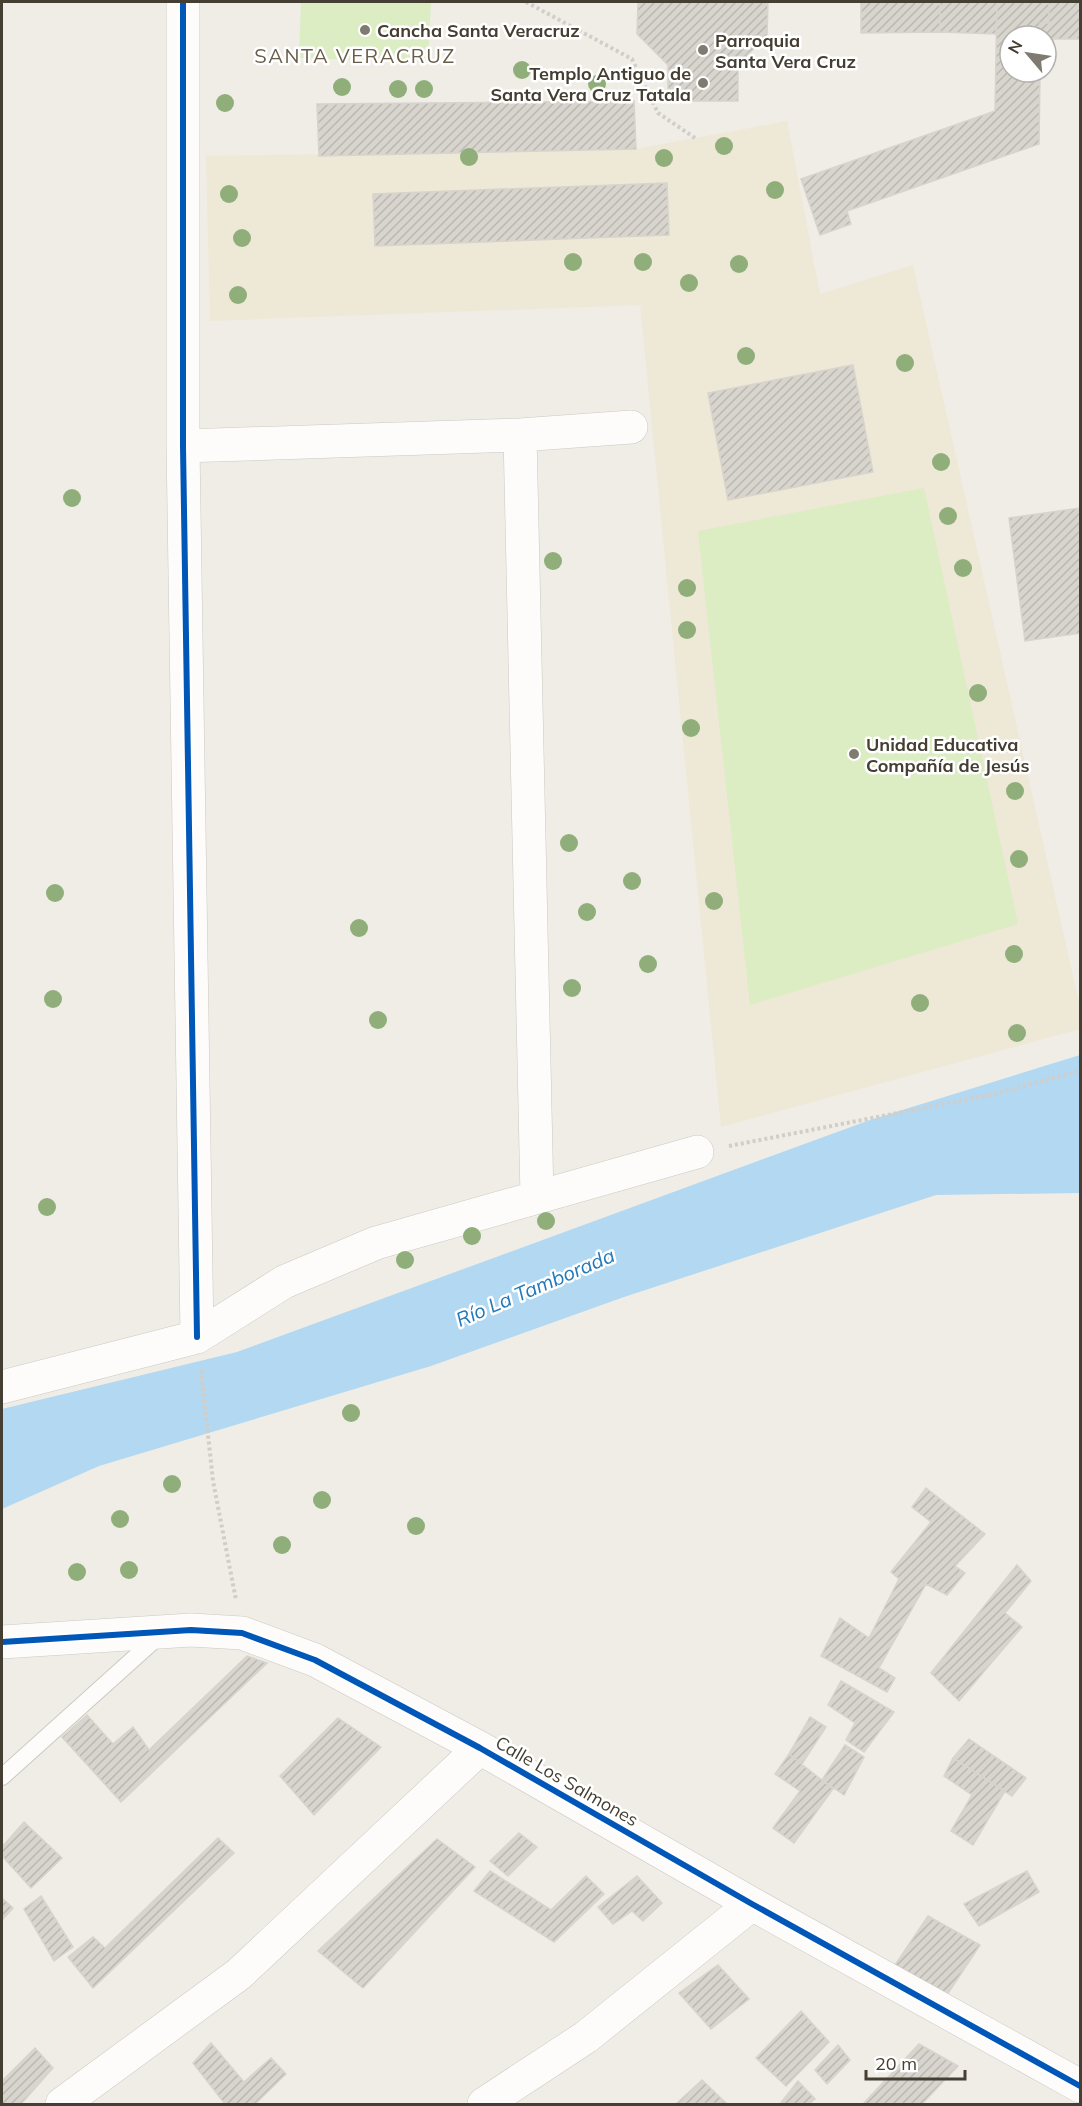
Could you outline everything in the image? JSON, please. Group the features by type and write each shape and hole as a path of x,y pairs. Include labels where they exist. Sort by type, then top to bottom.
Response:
{"street":[{"path":"183,2 183,446 197,1337"},
{"path":"183,446 520,435 631,427"},
{"path":"520,435 537,1197"},
{"path":"2,1387 197,1337 284,1282 376,1243 697,1152"},
{"name":"Calle Los Salmones","path":"2,1642 191,1630 242,1633 315,1660 480,1748 752,1904 1080,2086"},
{"path":"62,2104 239,1974 480,1748"},
{"path":"484,2104 586,2037 752,1904"}],"lane":[{"path":"2,1777 163,1632"}],"path":[{"path":"526,2 632,59 658,113 694,138"},
{"path":"697,1152 990,1095 1080,1071"},
{"path":"197,1337 213,1481 242,1633"}],"shaded area":[{"name":"Unidad Educativa Compañía de Jesús","path":"787,121 820,294 913,265 1080,1007 1080,1029 721,1127 640,305 210,321 206,156 636,149"}],"green space":[{"name":"Cancha Santa Veracruz","path":"301,2 431,2 428,62 299,58"},
{"path":"924,488 1018,924 750,1005 698,531"}],"water":[{"name":"Río La Tamborada","path":"1080,1055 1080,1193 936,1195 624,1297 431,1366 99,1466 2,1509 2,1409 237,1352 870,1120"}],"building":[{"name":"Parroquia Santa Vera Cruz","path":"638,2 768,2 767,36 738,64 738,101 668,101 668,65 637,34"},
{"path":"861,2 940,2 940,32 861,33"},
{"path":"940,2 997,2 996,34 940,32"},
{"path":"997,2 1049,2 1049,23 998,24 998,84 1040,84 1039,144 847,211 851,224 820,235 801,179 995,111"},
{"path":"1049,2 1080,2 1080,39 1058,39 1058,24 1040,24 1049,23"},
{"path":"634,101 636,149 319,156 317,104"},
{"path":"667,183 669,235 375,246 373,194"},
{"path":"853,365 873,472 728,500 708,393"},
{"path":"1080,508 1080,633 1025,641 1009,518"},
{"path":"926,1488 985,1534 955,1566 965,1573 947,1595 926,1584 879,1668 895,1678 887,1692 821,1656 840,1618 869,1638 899,1579 891,1572 931,1522 912,1507"},
{"path":"1017,1565 1031,1581 1005,1613 1022,1627 959,1701 931,1673"},
{"path":"247,1656 267,1663 121,1802 62,1737 87,1715 113,1744 133,1727 149,1750"},
{"path":"841,1681 894,1712 864,1752 846,1740 855,1723 828,1705"},
{"path":"810,1717 826,1727 802,1764 789,1754"},
{"path":"338,1718 381,1747 314,1815 280,1776"},
{"path":"969,1739 1026,1778 1012,1796 953,1758"},
{"path":"845,1745 864,1757 844,1795 822,1780"},
{"path":"789,1754 833,1789 794,1843 773,1828 800,1791 775,1774"},
{"path":"953,1758 1005,1791 973,1845 951,1831 972,1795 944,1776"},
{"path":"24,1822 62,1858 31,1888 2,1856 2,1847"},
{"path":"519,1833 537,1847 508,1876 490,1861"},
{"path":"218,1838 234,1853 93,1988 68,1957 93,1937 105,1948"},
{"path":"437,1839 475,1867 363,1988 318,1951"},
{"path":"490,1871 551,1910 586,1876 604,1894 554,1942 474,1891"},
{"path":"1027,1871 1039,1892 979,1926 964,1904"},
{"path":"637,1876 662,1903 643,1921 632,1911 613,1924 598,1907"},
{"path":"41,1896 73,1947 54,1961 24,1909"},
{"path":"2,1898 13,1908 2,1920"},
{"path":"928,1916 980,1945 943,2001 891,1971"},
{"path":"718,1965 749,1999 711,2029 679,1993"},
{"path":"801,2011 829,2042 786,2086 756,2058"},
{"path":"211,2043 244,2082 271,2058 286,2074 255,2104 225,2104 193,2063"},
{"path":"919,2044 958,2066 922,2104 863,2104"},
{"path":"838,2045 850,2060 827,2084 815,2070"},
{"path":"35,2048 53,2068 21,2104 2,2104 2,2081"},
{"path":"702,2080 726,2103 676,2104"},
{"path":"798,2081 815,2099 809,2104 780,2104"}],"cycle path":[{"path":"183,2 183,446 197,1337"},
{"path":"2,1642 191,1630 242,1633 315,1660 480,1748 752,1904 1080,2086"}],"place":[{"name":"Cancha Santa Veracruz","path":"365,30"},
{"name":"Parroquia Santa Vera Cruz","path":"703,50"},
{"name":"Templo Antiguo de Santa Vera Cruz Tatala","path":"703,83"},
{"name":"Unidad Educativa Compañía de Jesús","path":"854,754"}],"district":[{"name":"SANTA VERACRUZ","path":"355,55"}]}
